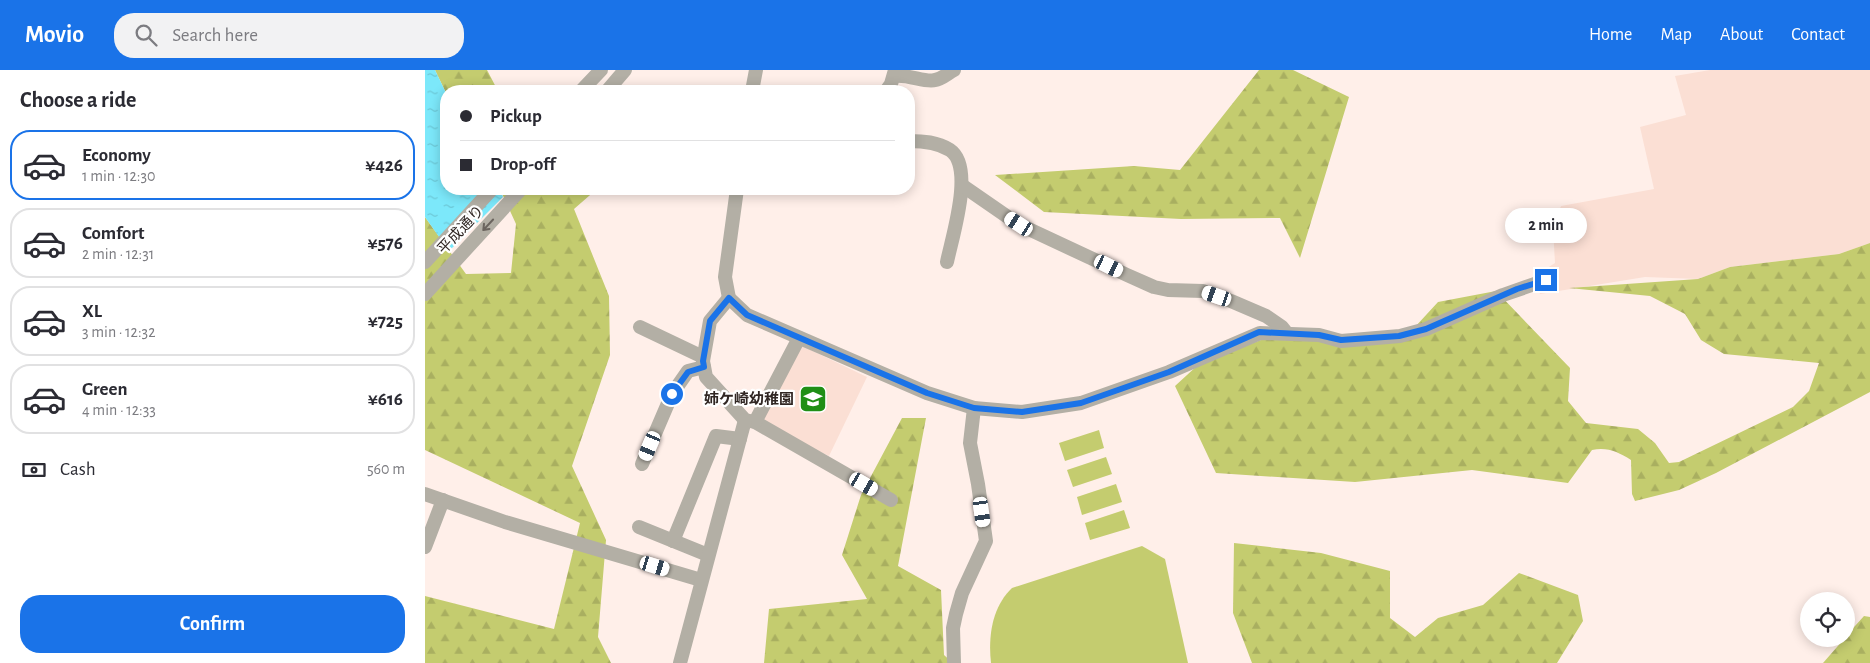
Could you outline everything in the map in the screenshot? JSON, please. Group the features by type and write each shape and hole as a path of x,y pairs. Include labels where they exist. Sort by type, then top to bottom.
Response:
{"street":[{"path":"587,85 601,70"},
{"path":"612,85 625,70"},
{"path":"753,85 756,70"},
{"path":"889,85 895,73 935,80 954,70"},
{"path":"915,141 929,142 951,151 960,166 963,186 947,262"},
{"path":"963,186 1019,224 1127,275 1154,287 1203,291 1231,301 1266,316 1286,332"},
{"name":"平成通り","path":"425,262 486,195"},
{"name":"平成通り","path":"425,294 516,195"},
{"path":"736,195 725,277 729,298 747,315 927,393 974,408 1022,412 1081,403 1169,372 1259,332 1319,335 1341,340 1399,336 1426,329 1517,289 1546,280"},
{"path":"729,298 710,321 704,362 706,377 750,421 891,500"},
{"path":"640,327 704,362"},
{"path":"679,663 740,438 799,338"},
{"path":"642,464 672,394 688,372 704,362"},
{"path":"954,663 953,628 956,614 962,593 985,541 978,484 970,443 974,408"},
{"path":"673,541 716,436 740,438"},
{"path":"425,494 505,522 701,580"},
{"path":"425,547 443,500"},
{"path":"639,527 708,555"}],"shaded area":[{"path":"1710,70 1870,70 1870,243 1839,254 1730,267 1698,279 1645,277 1540,294 1533,277 1555,263 1553,228 1561,206 1654,189 1640,127 1686,115 1675,76"},
{"name":"姉ケ崎幼稚園","path":"796,343 867,377 829,456 758,422"}],"green space":[{"path":"435,70 487,70 495,85 442,85"},
{"path":"1259,70 1293,70 1349,97 1300,258 1280,218 1181,219 1044,212 995,175 1134,166 1180,170"},
{"path":"503,195 590,195 574,209 609,296 610,355 572,466 606,540 598,637 611,663 425,663 425,596 554,629 580,523 425,450 425,217 466,274 511,273 516,224"},
{"path":"1870,243 1870,392 1716,473 1679,490 1635,501 1632,494 1631,460 1603,449 1592,450 1568,483 1472,470 1355,482 1216,473 1175,386 1199,364 1266,338 1403,340 1438,302 1496,291 1570,368 1568,401 1586,423 1638,429 1655,443 1669,463 1679,462 1793,407 1809,391 1819,363 1724,354 1701,340 1685,314 1650,296 1569,288 1698,279 1730,267 1839,254"},
{"path":"902,418 926,418 898,566 941,590 944,655 953,663 764,663 769,609 867,599 842,555 861,495"},
{"path":"1099,430 1104,448 1065,461 1059,443"},
{"path":"1106,457 1112,474 1073,487 1067,470"},
{"path":"1116,484 1122,502 1082,515 1077,497"},
{"path":"1124,510 1130,528 1090,540 1085,523"},
{"path":"1234,543 1321,553 1390,571 1390,618 1415,637 1438,618 1483,605 1519,573 1578,595 1583,621 1557,663 1252,663 1233,613"},
{"path":"1142,546 1165,559 1188,663 991,663 990,643 993,623 1000,604 1012,588"},
{"path":"1864,616 1870,617 1870,663 1823,663 1837,647 1855,647 1855,626"}],"water":[{"path":"425,70 435,70 442,85 440,85 440,195 502,195 503,197 449,251 425,217"}],"place":[{"name":"姉ケ崎幼稚園","path":"813,399"}],"route":[{"path":"672,394 688,372 704,367 703,361 710,321 729,298 747,315 927,393 974,408 1022,412 1081,403 1169,372 1259,332 1319,335 1341,340 1399,336 1426,329 1517,289 1546,280"}]}
